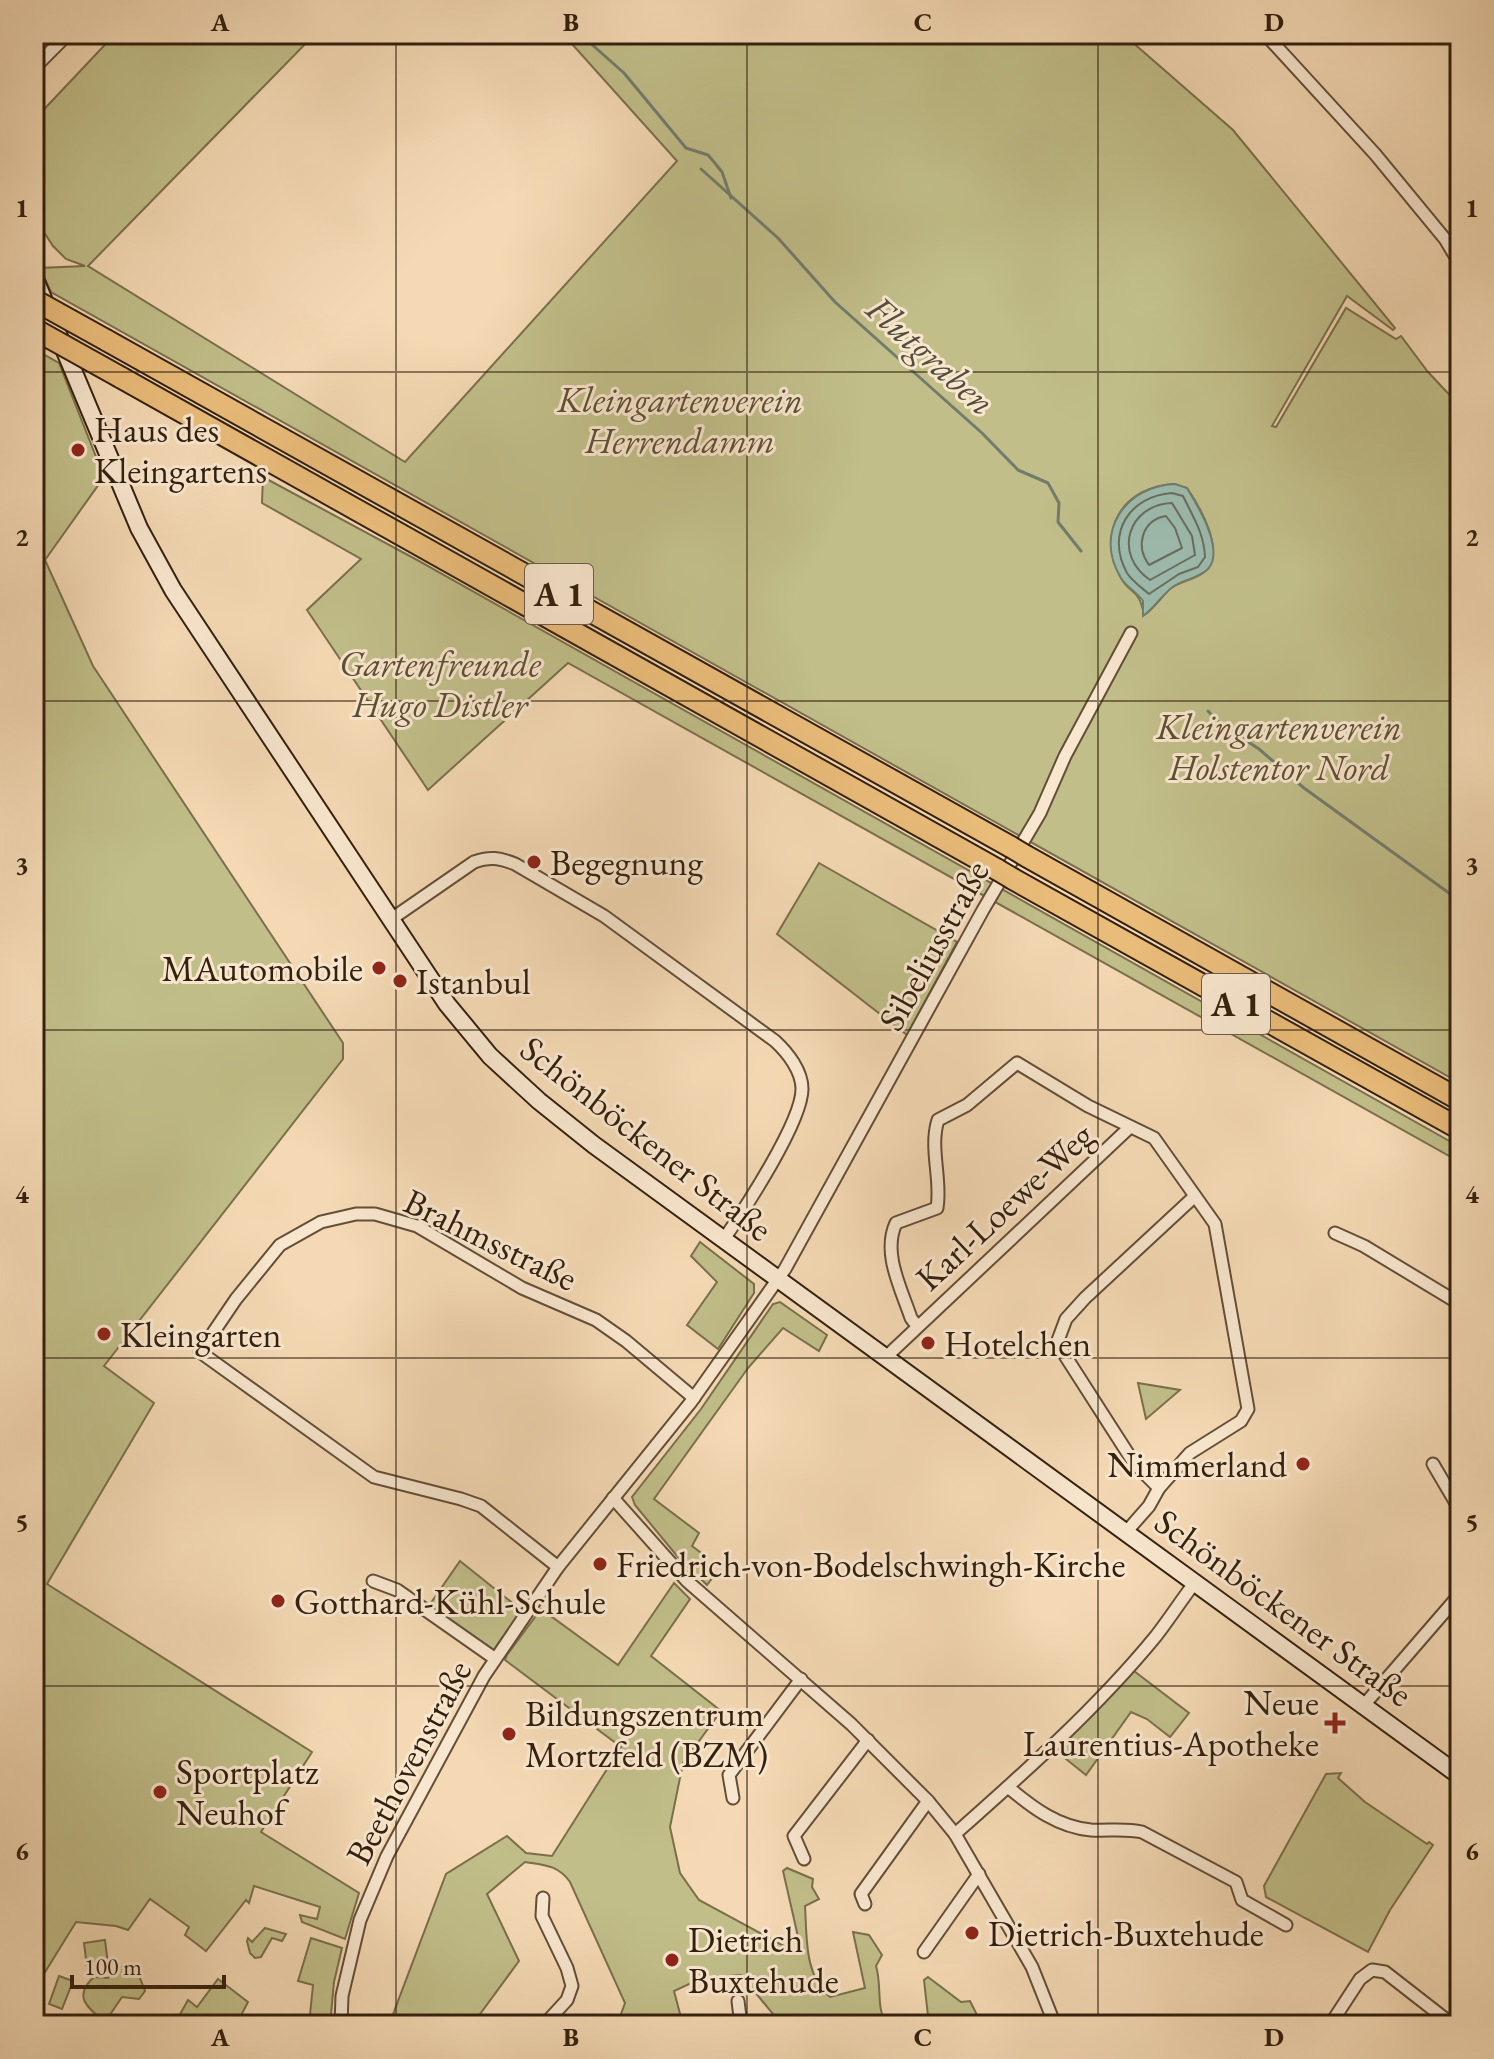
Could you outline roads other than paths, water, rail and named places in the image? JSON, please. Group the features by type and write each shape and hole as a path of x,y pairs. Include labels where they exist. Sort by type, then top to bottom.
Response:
{"highway":[{"name":"A 1","path":"34,300 1460,1100"},
{"name":"A 1","path":"34,329 1460,1129"}],"main road":[{"name":"Schönböckener Straße","path":"34,277 139,528 166,578 390,920 447,1004 487,1053 536,1099 585,1138 1460,1776"},
{"path":"1453,2025 1460,2016"}],"street":[{"path":"34,68 68,34"},
{"path":"1265,34 1375,154 1445,239 1460,264"},
{"name":"Sibeliusstraße","path":"776,1279 785,1269 1040,813 1065,756 1131,633"},
{"path":"390,920 474,862 486,857 499,858 515,864 604,916 788,1053 799,1074 802,1090 797,1109 769,1169 724,1239"},
{"name":"Karl-Loewe-Weg","path":"917,1326 911,1318 890,1249 890,1236 896,1223 937,1208 940,1195 935,1131 938,1120 967,1105 1017,1063 1129,1128 1154,1138 1215,1224 1248,1409 1241,1421 1190,1453 1159,1488"},
{"name":"Karl-Loewe-Weg","path":"887,1356 1129,1128"},
{"path":"1127,1531 1149,1506 1159,1488 1134,1463 1057,1343 1066,1319 1085,1298 1195,1196"},
{"name":"Brahmsstraße","path":"558,1567 481,1506 374,1477 200,1352 236,1299 280,1245 321,1222 356,1214 375,1214 417,1226 522,1288 596,1320 694,1398"},
{"path":"1335,1233 1364,1246 1460,1304"},
{"name":"Beethovenstraße","path":"341,2025 342,1996 352,1946 385,1860 494,1658 558,1567 694,1398 776,1279"},
{"path":"1433,1464 1460,1510"},
{"path":"613,1498 687,1581 868,1740 928,1801 955,1834 1032,1967 1055,2025"},
{"path":"373,1581 397,1590 494,1658"},
{"path":"955,1834 1008,1787 1130,1665 1156,1636 1196,1581"},
{"path":"1364,1705 1460,1594"},
{"path":"733,1798 729,1775 801,1679"},
{"path":"804,1859 794,1836 868,1740"},
{"path":"1008,1787 1054,1820 1076,1828 1142,1832 1236,1882 1242,1900 1286,1925"},
{"path":"865,1904 861,1894 928,1801"},
{"path":"924,1952 979,1874"},
{"path":"543,1898 542,1916 567,1968 572,1986 567,2000 544,2025"},
{"path":"1330,2025 1360,1979 1372,1970 1385,1972 1453,2025"},
{"path":"738,2001 741,2025"}],"water":[{"path":"1175,484 1187,488 1203,517 1212,540 1212,561 1204,572 1170,589 1143,616 1143,601 1123,581 1113,561 1113,529 1119,515 1142,493"}],"waterway":[{"name":"Flutgraben","path":"580,34 624,73 686,148 708,155 722,172 731,198"},
{"name":"Flutgraben","path":"701,169 778,238 835,302 982,433 1018,470 1048,483 1059,503 1058,522 1081,551"},
{"name":"Flutgraben","path":"1208,711 1304,788 1460,901"}],"place":[{"name":"Haus des Kleingartens","path":"78,450"},
{"name":"Begegnung","path":"534,862"},
{"name":"MAutomobile","path":"379,968"},
{"name":"Istanbul","path":"400,981"},
{"name":"Kleingarten","path":"104,1334"},
{"name":"Hotelchen","path":"928,1343"},
{"name":"Nimmerland","path":"1303,1464"},
{"name":"Friedrich-von-Bodelschwingh-Kirche","path":"600,1564"},
{"name":"Gotthard-Kühl-Schule","path":"278,1601"},
{"name":"Neue Laurentius-Apotheke","path":"1335,1723"},
{"name":"Bildungszentrum Mortzfeld (BZM)","path":"509,1734"},
{"name":"Sportplatz Neuhof","path":"160,1792"},
{"name":"Dietrich-Buxtehude","path":"972,1933"},
{"name":"Dietrich Buxtehude","path":"672,1960"}],"park label":[{"name":"Kleingartenverein Herrendamm","path":"680,420"},
{"name":"Gartenfreunde Hugo Distler","path":"440,684"},
{"name":"Kleingartenverein Holstentor Nord","path":"1279,746"}]}
